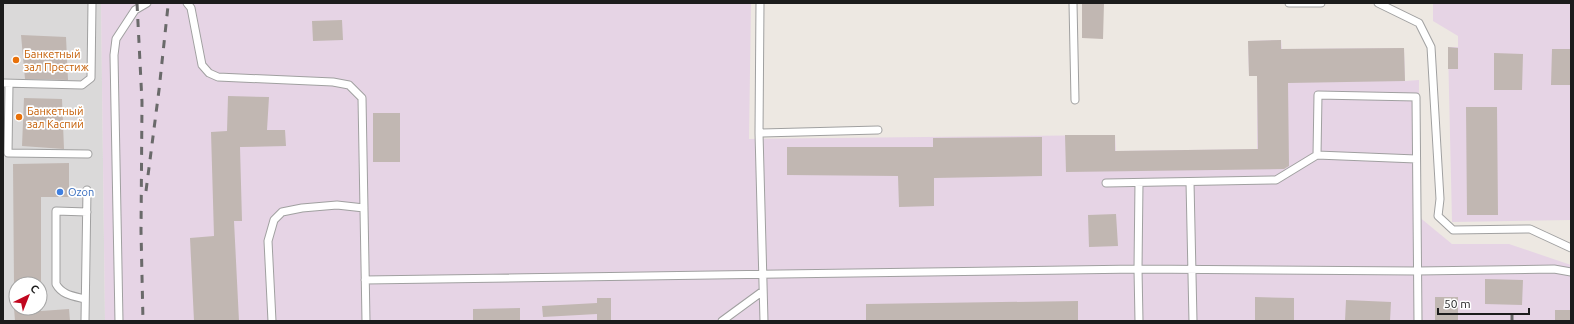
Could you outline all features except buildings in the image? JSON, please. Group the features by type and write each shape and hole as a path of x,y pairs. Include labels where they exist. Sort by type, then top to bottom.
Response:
{"lane":[{"path":"88,154 8,153 6,84 82,85 88,82 91,78 92,3"},
{"path":"119,321 114,55 116,39 135,10 147,3"},
{"path":"187,3 191,8 202,65 209,73 218,77 333,82 349,85 362,98 366,321"},
{"path":"760,3 760,134 764,321"},
{"path":"1073,3 1075,100"},
{"path":"1289,3 1321,3"},
{"path":"1378,3 1419,23 1431,47 1440,199 1438,216 1452,230 1530,229 1571,248"},
{"path":"1317,155 1318,95 1416,97 1418,321"},
{"path":"760,134 878,130"},
{"path":"1106,183 1276,180 1317,155 1416,159"},
{"path":"1190,182 1192,321"},
{"path":"1139,183 1139,321"},
{"path":"85,321 84,299 87,190"},
{"path":"272,321 268,241 274,220 282,212 302,208 337,205 364,208"},
{"path":"84,299 67,295 59,290 56,284 56,211 87,212"},
{"path":"365,280 1138,269 1417,272 1554,269 1571,272"},
{"path":"722,321 763,291"}],"shaded area":[{"path":"3,3 101,3 105,321 3,321"},
{"path":"101,3 751,3 749,139 1115,135 1116,151 1257,149 1257,76 1249,76 1248,41 1281,40 1282,49 1404,48 1405,81 1419,80 1418,216 1452,244 1509,244 1571,265 1571,321 105,321"},
{"path":"1433,3 1571,3 1571,220 1452,222 1448,47 1458,47 1458,36 1433,21"}],"railway":[{"path":"137,3 142,102 141,231 143,321"},
{"path":"146,191 168,6"},
{"path":"1512,315 1512,321"}],"place":[{"name":"Банкетный зал Престиж","path":"16,60"},
{"name":"Банкетный зал Каспий","path":"19,117"},
{"name":"Ozon","path":"60,192"}]}
